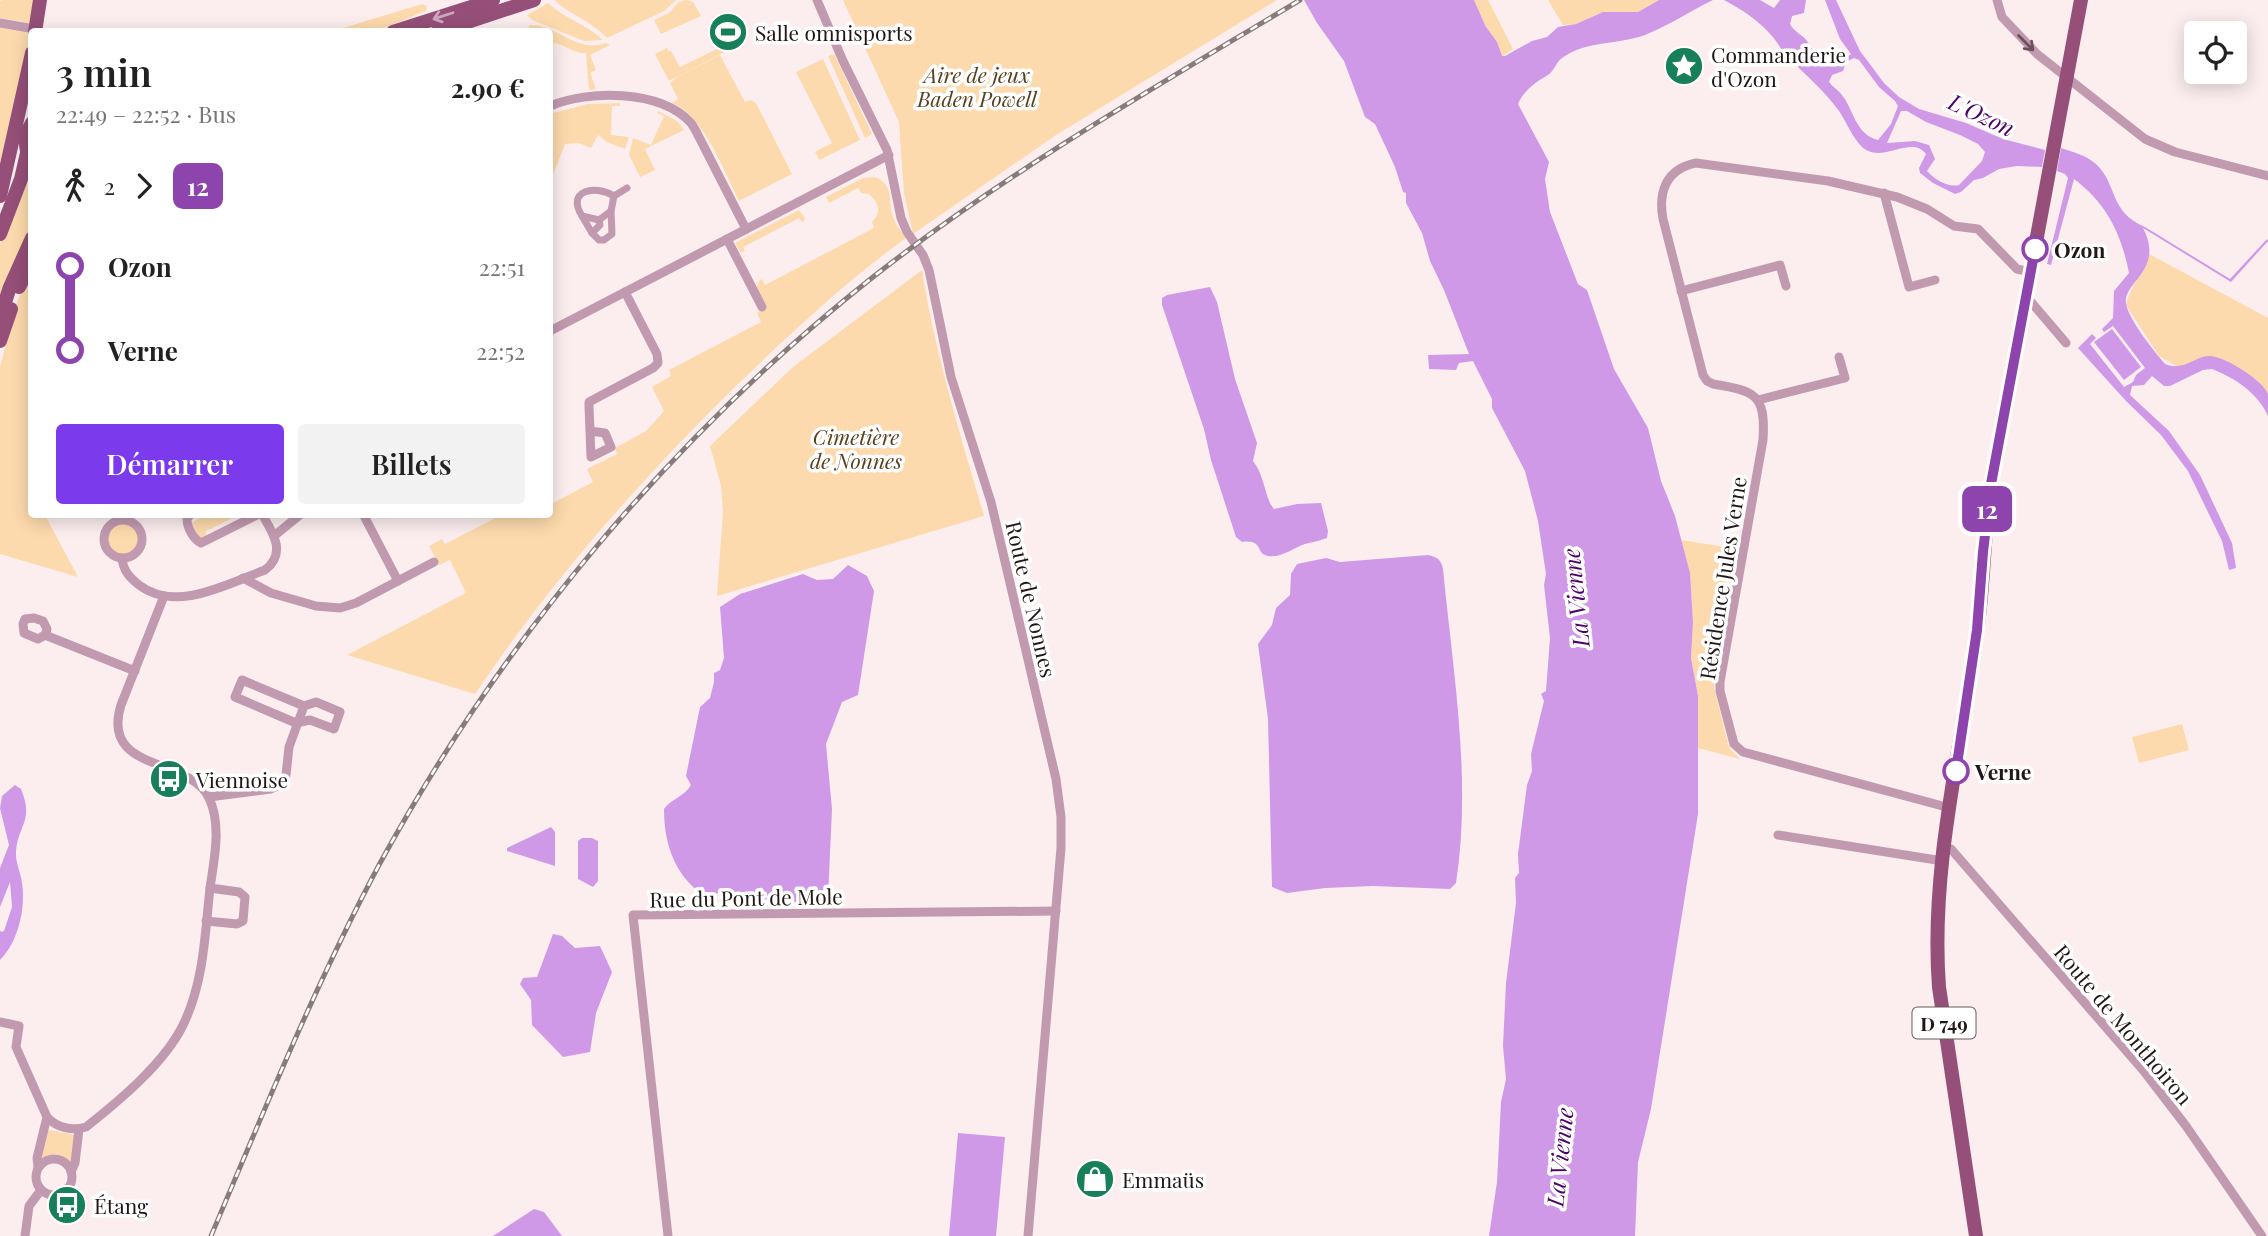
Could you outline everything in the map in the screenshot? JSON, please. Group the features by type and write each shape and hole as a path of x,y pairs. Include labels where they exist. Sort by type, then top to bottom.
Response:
{"main road":[{"path":"38,28 40,0"},
{"path":"39,28 46,0"},
{"path":"406,28 493,0"},
{"path":"449,28 534,0"},
{"name":"D 749","path":"1976,1236 1939,987 1937,929 1950,808 1977,630 1989,495 2081,0"},
{"path":"0,197 28,71"},
{"path":"28,131 28,150"},
{"path":"0,234 28,161"},
{"path":"0,317 28,247"},
{"path":"0,341 13,301 28,270"}],"street":[{"name":"Route de Nonnes","path":"817,0 842,61 889,155 901,218 929,270 951,377 991,502 1054,766 1061,817 1056,911 1028,1236"},
{"path":"1997,0 2002,17 2037,54 2145,139 2158,147 2268,176"},
{"path":"0,23 28,29"},
{"path":"553,105 576,98 613,95 647,101 679,114 691,123 746,229"},
{"path":"553,329 889,155"},
{"path":"1839,357 1845,378 1758,400 1751,393 1740,389 1707,382 1660,205 1667,181 1673,173 1687,164 1696,163 1828,181 1884,194 1927,209 1954,226 1978,229 2017,269 2031,272"},
{"path":"614,195 611,211 612,234 599,240 578,210 579,200 586,190 595,188 614,195 627,188"},
{"path":"1884,194 1909,287 1935,280"},
{"path":"592,233 611,211"},
{"path":"582,216 613,228"},
{"path":"727,239 762,307"},
{"path":"1681,291 1780,265 1786,286"},
{"path":"590,431 589,402 658,363 657,355 625,292"},
{"path":"2026,300 2031,302 2066,343"},
{"name":"Résidence Jules Verne","path":"1758,400 1763,419 1763,440 1720,682 1734,744 1743,752 1950,808"},
{"path":"188,518 195,538 201,543 253,518"},
{"path":"122,558 135,554 141,542 137,527 125,521 111,525 104,537 108,550 122,558 125,571 138,584 164,596 187,597 265,570 271,565 277,553 274,536 263,518"},
{"path":"274,536 296,518"},
{"path":"365,518 398,581"},
{"path":"243,578 271,593 332,608 356,603 434,562"},
{"path":"0,1022 19,1026 16,1046 47,1117 57,1125 79,1129 92,1122 138,1081 170,1047 196,988 210,888 215,834 213,808 209,797 196,783 136,755 122,739 117,723 118,714 164,596"},
{"path":"46,635 135,671"},
{"path":"242,680 303,706 316,702 340,712 334,729 310,720 296,723 235,697 242,680"},
{"path":"209,797 271,789 281,785 286,775 289,747 303,706"},
{"path":"1779,835 1943,862"},
{"name":"Route de Monthoiron","path":"1945,846 1951,849 2143,1070 2186,1126 2262,1236"},
{"path":"206,921 237,924 243,920 245,897 239,892 210,888"},
{"name":"Rue du Pont de Mole","path":"668,1236 633,915 1056,911"},
{"path":"47,1117 37,1158 36,1179 41,1190 52,1195 63,1192 71,1184 79,1129"},
{"path":"38,1167 53,1159 64,1162 71,1172"},
{"path":"25,1236 29,1206 41,1190"}],"green space":[{"path":"36,0 30,23 0,18 0,1"},
{"path":"554,0 676,0 664,11 607,38"},
{"path":"686,0 693,2 701,16 661,34 654,20"},
{"name":"Aire de jeux Baden Powell","path":"843,0 1277,0 1056,135 913,234 904,193 899,122"},
{"path":"1474,0 1488,0 1513,49 1500,58"},
{"path":"1548,0 1659,0 1638,12 1603,12 1576,24 1563,25"},
{"path":"548,3 603,40 584,41 532,20 527,15"},
{"path":"422,4 427,6 426,11 384,28 343,28"},
{"path":"529,25 546,28 528,28"},
{"path":"0,26 28,30 28,44 0,166"},
{"path":"553,31 585,45 610,45 590,55 596,70 590,73 596,89 589,90 586,53 553,43"},
{"path":"721,47 723,53 669,81 655,54 667,48 680,67"},
{"path":"834,54 872,134 865,138 828,56"},
{"path":"720,55 745,102 751,100 756,103 792,174 739,201 720,160 703,132 694,119 672,103 678,99 670,83"},
{"path":"823,59 860,140 819,160 815,152 832,143 796,72"},
{"path":"620,103 620,106 612,106 611,135 629,137 625,149 598,135 591,148 579,143 565,144 553,174 553,113 587,104"},
{"path":"658,111 677,121 689,136 684,130 645,149 655,170 640,177 629,155 633,138 651,145 664,116 657,113"},
{"path":"27,168 28,234 0,301 0,244"},
{"path":"874,177 885,184 893,217 906,238 861,272 798,327 737,385 631,495 566,571 475,694 347,655 466,593 450,560 439,565 429,546 442,539 445,544 495,518 553,518 553,503 593,482 587,469 617,454 615,448 646,431 664,411 652,387 671,376 669,370 761,322 757,313 760,311 758,306 764,302 757,287 759,281 762,279 765,285 874,228 872,222 878,208 869,194 861,193 858,188 829,203 826,197 863,178"},
{"path":"799,210 805,218 804,221 799,218 743,247 745,251 741,253 735,243"},
{"path":"2149,254 2268,318 2268,394 2206,357 2178,367 2159,356 2126,305"},
{"name":"Cimetière de Nonnes","path":"922,270 941,363 984,516 717,596 723,512 721,486 710,446 793,367"},
{"path":"28,278 28,518 47,518 78,577 0,554 0,367 17,302"},
{"path":"200,518 232,518 205,532 208,538 199,538 192,523"},
{"path":"122,523 133,528 138,539 133,550 122,555 111,550 106,539 111,528"},
{"path":"1681,540 1738,549 1736,559 1728,558 1723,590 1731,591 1714,687 1728,744 1740,759 1698,748 1698,696 1691,658 1693,622 1690,574"},
{"path":"2182,724 2189,750 2139,763 2132,737"},
{"path":"49,1130 75,1135 71,1162 56,1154 40,1158"}],"water":[{"name":"La Vienne","path":"1304,0 1474,0 1502,56 1505,56 1532,41 1547,37 1558,27 1576,24 1603,12 1638,12 1659,0 1713,0 1645,35 1592,45 1572,52 1527,91 1518,104 1549,162 1545,179 1550,212 1578,284 1587,290 1614,369 1648,428 1661,481 1675,516 1690,573 1693,622 1691,658 1698,696 1698,814 1651,1109 1638,1162 1635,1236 1489,1236 1497,1182 1501,1102 1506,1079 1503,1046 1506,983 1516,903 1515,878 1519,873 1518,854 1527,785 1532,771 1531,754 1544,701 1541,694 1546,691 1550,638 1544,585 1546,574 1538,521 1525,471 1492,408 1492,399 1473,361 1459,363 1456,370 1429,369 1428,355 1469,354 1430,261 1422,233 1406,203 1406,193 1403,192 1395,167 1375,124 1365,117 1344,61"},
{"path":"1724,0 1760,0 1774,8 1780,0 1806,0 1804,13 1792,16 1790,24 1821,61 1833,57 1843,60 1851,54 1840,39 1825,0 1836,0 1860,51 1884,83 1899,97 1919,109 1966,123 2003,139 2045,150 2042,167 2017,166 1999,169 1974,180 1955,194 1920,173 1919,168 1926,154 1920,149 1912,147 1870,152 1858,143 1839,111 1787,56 1773,37 1749,15","holes":["1854,58 1859,60 1879,87 1898,106 1891,124 1878,140 1864,133 1842,95 1829,82 1832,75 1843,71 1846,62","1901,111 1907,111 1978,144 1985,152 1982,161 1959,185 1937,180 1927,171 1935,159 1929,145 1915,141 1887,143"]},
{"path":"2061,148 2084,156 2096,164 2108,181 2119,206 2133,221 2230,279 2267,239 2268,241 2231,282 2143,228 2149,254 2142,273 2130,288 2126,303 2136,326 2165,364 2177,366 2201,357 2214,356 2232,363 2250,375 2268,394 2268,416 2258,400 2245,387 2212,369 2203,370 2170,386 2164,386 2152,376 2144,385 2132,386 2130,395 2169,431 2200,475 2232,543 2236,568 2229,570 2222,541 2188,471 2161,435 2078,348 2092,334 2096,338 2090,344 2124,387 2133,382 2136,375 2145,368 2113,326 2104,332 2102,329 2113,318 2114,291 2129,273 2122,245 2111,220 2086,189 2074,179 2051,265 2047,264 2068,178 2057,171"},
{"path":"1210,287 1217,302 1235,379 1257,443 1253,461 1271,505 1274,509 1321,503 1328,531 1327,538 1278,556 1264,555 1254,543 1242,542 1236,537 1204,429 1162,305 1162,298 1167,295"},
{"path":"2112,329 2141,367 2124,380 2094,342"},
{"path":"1428,555 1438,559 1443,569 1456,686 1462,805 1456,883 1450,889 1373,886 1287,893 1272,887 1268,719 1258,644 1272,625 1276,608 1290,595 1291,574 1297,564 1326,558 1340,562"},
{"path":"848,565 867,576 874,591 858,695 842,702 826,744 832,809 828,898 817,903 790,903 698,891 676,865 668,844 664,809 691,785 686,776 700,707 710,698 714,673 720,670 724,658 720,607 740,594 803,574 817,580 833,579"},
{"path":"15,785 21,789 26,808 16,851 23,903 16,935 0,960 0,930 4,931 12,907 10,882 0,907 0,868 9,845 0,808 2,796"},
{"path":"551,827 555,832 555,866 507,851 507,848"},
{"path":"582,838 598,841 598,881 593,887 578,879 578,841"},
{"path":"553,934 562,936 575,948 600,946 612,972 596,1013 590,1052 563,1057 532,1025 531,1000 520,984 523,978 537,977"},
{"path":"958,1133 1005,1137 996,1236 949,1236"},
{"path":"534,1209 544,1212 562,1236 493,1236"}],"railway":[{"path":"211,1236 312,1002 379,865 427,782 480,701 536,622 597,546 728,404 799,339 873,277 1028,166 1300,0"}],"bus line":[{"name":"12","path":"1956,771 1977,630 1991,484 2035,249"}],"place":[{"name":"Salle omnisports","path":"728,32"},
{"name":"Commanderie d'Ozon","path":"1684,66"},
{"name":"Ozon","path":"2035,249"},
{"name":"Verne","path":"1956,771"},
{"name":"Viennoise","path":"169,779"},
{"name":"Emmaüs","path":"1095,1179"},
{"name":"Étang","path":"67,1205"}],"water label":[{"name":"L'Ozon","path":"1982,114"}]}
